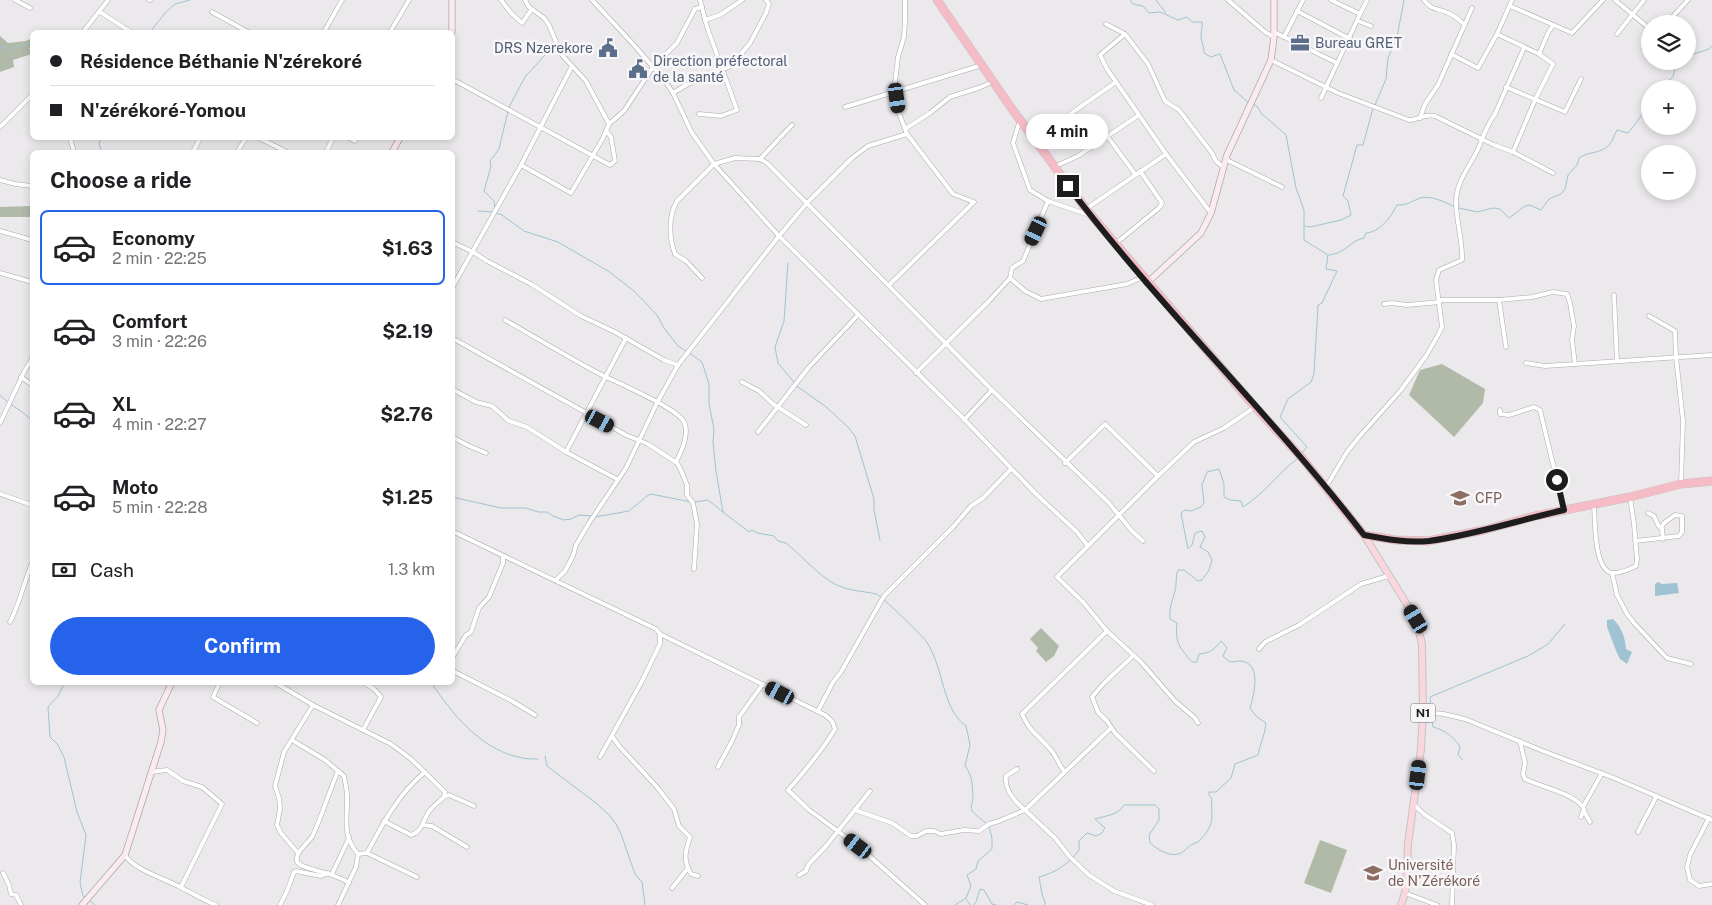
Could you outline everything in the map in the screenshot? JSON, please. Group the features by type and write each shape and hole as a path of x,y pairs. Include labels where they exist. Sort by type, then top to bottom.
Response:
{"highway":[{"name":"N1","path":"937,0 1054,168 1088,212 1255,407 1300,456 1364,535"},
{"path":"1364,535 1396,540 1428,541 1484,530 1681,484 1712,481"}],"main road":[{"name":"N1","path":"1364,535 1413,614 1419,628 1422,644 1423,712 1421,749 1408,844 1405,893 1401,905"}],"street":[{"path":"15,0 30,8"},
{"path":"85,30 108,0"},
{"path":"325,30 342,0"},
{"path":"391,30 409,0"},
{"path":"452,0 452,30"},
{"path":"501,0 522,23 532,9"},
{"path":"525,0 549,25 561,54 586,81 609,124"},
{"path":"592,0 673,93 692,132 714,164 779,236 1077,532 1088,546"},
{"path":"698,114 720,116 737,110 700,0"},
{"path":"706,20 720,15 742,0"},
{"path":"673,93 688,84 723,71 731,66 750,43 766,13 769,4 766,0"},
{"path":"889,285 974,202 953,194 906,134 899,113 895,83 905,21 904,0"},
{"path":"1228,0 1265,32 1284,37 1337,63"},
{"path":"1284,37 1302,0"},
{"path":"1331,0 1360,14"},
{"path":"1321,98 1367,0"},
{"path":"1424,0 1434,10 1446,12 1464,24"},
{"path":"1451,54 1478,68 1497,34 1512,0"},
{"path":"1510,6 1572,33 1603,0"},
{"path":"1615,0 1641,22"},
{"path":"1617,34 1644,0"},
{"path":"1674,15 1688,0"},
{"path":"1010,278 1025,291 1041,299 1145,280 1200,233 1211,213 1225,159 1233,139 1271,60 1274,35 1273,1"},
{"path":"521,165 571,193 609,124 624,111 652,67 677,43 695,9 702,7"},
{"path":"1420,118 1425,104 1438,85 1472,8"},
{"path":"1297,11 1358,44"},
{"path":"100,12 127,30"},
{"path":"212,12 244,30"},
{"path":"1358,20 1371,26"},
{"path":"1106,24 1125,34 1148,64 1165,101 1180,110 1216,161 1223,167"},
{"path":"1539,54 1553,25"},
{"path":"1125,34 1100,55 1107,69 1166,154 1211,213"},
{"path":"1497,34 1539,54 1553,64 1513,152"},
{"path":"1326,487 1358,437 1402,390 1426,356 1442,326 1436,280 1439,270 1462,260 1456,207 1461,179 1495,114 1524,48"},
{"path":"1271,60 1326,88 1409,120 1428,115 1435,116 1494,145 1513,152 1553,173"},
{"path":"845,107 982,65"},
{"path":"455,283 521,165 572,66"},
{"path":"1506,87 1564,112 1581,80"},
{"path":"455,81 610,166 615,161 610,137 606,131"},
{"path":"905,129 950,97 994,81"},
{"path":"1039,146 1052,136 1056,124 1116,82"},
{"path":"0,127 30,97"},
{"path":"1054,168 1078,156 1139,115"},
{"path":"1020,120 1013,143 1030,190 1048,202 1088,212 1135,174 1166,154"},
{"path":"760,159 792,126"},
{"path":"556,580 565,571 580,538 626,468 657,403 678,366 779,236 807,203 852,158 868,146 906,134"},
{"path":"1107,136 1135,174"},
{"path":"263,140 283,150"},
{"path":"702,278 686,261 675,254 672,242 671,214 676,201 714,164 735,158 760,159 767,163 1143,541"},
{"path":"1225,159 1282,187"},
{"path":"1115,244 1160,207 1162,203 1140,171"},
{"path":"0,180 30,186"},
{"path":"916,373 976,315 1010,278 1012,268 1023,261 1048,202"},
{"path":"0,231 30,239"},
{"path":"455,243 531,284 581,316 678,366"},
{"path":"0,272 30,281"},
{"path":"1384,304 1407,305 1440,301 1499,300 1532,297 1553,292 1567,294 1574,326 1572,340 1576,364"},
{"path":"1614,295 1617,361"},
{"path":"1499,300 1506,347"},
{"path":"758,432 809,368 858,315"},
{"path":"1649,316 1675,331 1683,421 1681,484"},
{"path":"505,320 606,377 667,408 684,422 687,431 676,462"},
{"path":"566,452 626,338"},
{"path":"455,340 586,414 639,440 676,462 687,485 686,491 692,504 697,524 694,568"},
{"path":"1526,363 1545,366 1712,355"},
{"path":"0,423 21,377 30,362"},
{"path":"21,377 30,383"},
{"path":"742,382 759,391 778,407 806,425"},
{"path":"455,390 476,402 492,406 510,421 527,427 566,452 617,479"},
{"path":"964,420 992,390"},
{"path":"1198,723 1163,689 1141,662 1107,631 1083,602 1057,577 1194,442 1224,428 1255,407"},
{"path":"1500,410 1500,414 1506,416 1534,407 1540,410 1564,510"},
{"path":"1066,462 1105,424 1158,476"},
{"path":"455,439 486,453"},
{"path":"818,712 833,682 841,672 882,598 953,527 971,506 983,498 1011,468"},
{"path":"0,494 30,504"},
{"path":"1612,573 1636,566 1637,560 1630,497"},
{"path":"1594,505 1598,552 1605,568 1612,573 1617,596 1627,614 1667,658 1691,664"},
{"path":"1648,513 1654,516 1662,529 1664,539"},
{"path":"1635,542 1679,536 1682,532 1682,516 1675,515 1664,522 1661,528"},
{"path":"455,532 656,629 660,634 763,684 832,721 835,729 818,755 788,790 809,810 882,866 925,905"},
{"path":"455,653 466,635 470,632 479,608 489,597 503,562 503,556"},
{"path":"10,622 30,568"},
{"path":"1259,650 1266,642 1299,625 1361,584 1388,576"},
{"path":"1064,771 1058,764 1051,749 1032,733 1022,714 1107,631"},
{"path":"600,757 642,683 660,644 660,634"},
{"path":"1133,656 1104,683 1092,698 1098,712 1111,728 1154,771"},
{"path":"455,671 497,693 535,716"},
{"path":"718,767 732,741 739,717 763,684"},
{"path":"86,901 125,855 161,742 163,730 159,710 171,685"},
{"path":"219,685 214,697 257,722"},
{"path":"279,685 313,705 391,744 425,772 446,794 474,806"},
{"path":"363,730 381,697 368,685"},
{"path":"298,854 281,833 278,825 280,810 275,786 284,752 313,705"},
{"path":"1423,712 1465,718 1711,818 1690,855 1687,867 1692,882 1699,886 1712,884"},
{"path":"855,810 892,823 911,836 917,836 926,831 942,834 964,830 979,831 987,825 1025,810 1111,728"},
{"path":"612,736 662,792 674,809 679,826 690,837 685,853 686,864 691,874 698,876"},
{"path":"292,740 325,760 344,776 347,797 345,828 358,854 356,867 338,905"},
{"path":"1520,741 1525,763 1523,774 1525,779 1572,797 1584,809 1590,822"},
{"path":"1017,769 1006,776 1005,784 1008,791 1055,838 1070,857 1089,875 1114,891 1152,905"},
{"path":"151,772 167,770 183,781 202,787 222,804 181,887"},
{"path":"338,771 311,839 298,854 297,859 299,863 307,868 330,874 349,883"},
{"path":"367,852 384,821 405,790 425,772"},
{"path":"1581,817 1602,773"},
{"path":"799,875 806,871 808,865 870,791"},
{"path":"384,821 411,835 416,834 424,825 430,809 446,794"},
{"path":"1638,832 1656,797"},
{"path":"1413,804 1437,824 1452,833 1454,845 1452,905"},
{"path":"424,825 432,826 467,847"},
{"path":"280,905 294,872 321,876 330,874 349,838"},
{"path":"358,854 367,852 417,877"},
{"path":"125,855 128,860 140,867 181,887 192,895 216,905"},
{"path":"672,888 688,868"},
{"path":"3,873 11,894 16,894 21,905"},
{"path":"1405,893 1438,905"}],"green space":[{"path":"0,36 8,43 30,39 30,55 13,60 14,67 0,72"},
{"path":"30,206 30,217 0,217 0,207"},
{"path":"1442,364 1485,389 1483,403 1454,437 1409,395 1420,370"},
{"path":"1041,628 1059,646 1054,656 1046,662 1036,651 1038,648 1030,639"},
{"path":"1320,840 1347,850 1331,893 1304,883"}],"water":[{"path":"1658,582 1662,584 1677,583 1679,593 1655,596 1655,584"},
{"path":"1613,619 1619,626 1626,649 1632,652 1627,664 1620,659 1607,627 1607,620"}],"waterway":[{"path":"152,30 175,4 190,0"},
{"path":"1130,0 1133,4 1143,6 1149,13 1160,12 1178,20 1187,17 1192,22 1202,22 1201,37 1204,53 1211,57 1220,54 1234,90 1249,103"},
{"path":"1156,0 1166,13"},
{"path":"1375,105 1386,79 1388,58 1397,37 1404,0"},
{"path":"0,47 8,49 30,44"},
{"path":"1696,53 1712,46"},
{"path":"509,107 525,77 545,55"},
{"path":"1669,80 1673,77 1675,70"},
{"path":"1252,104 1257,106 1261,113 1286,135 1296,188 1304,210 1304,240 1328,255 1326,269 1337,271 1322,303 1318,305 1314,374 1311,382 1288,399 1280,417 1307,447 1301,454"},
{"path":"1305,226 1310,227 1341,220 1351,215 1348,201 1343,196 1357,145 1363,145 1373,108"},
{"path":"495,208 494,201 484,191 491,166 490,161 499,149 508,111"},
{"path":"1459,208 1477,212 1493,208 1500,209 1509,218 1525,206 1530,205 1541,210 1549,199 1561,194 1565,189 1568,175 1577,165 1579,158 1606,148 1612,142 1617,130 1628,133 1641,116"},
{"path":"100,140 99,144 101,150"},
{"path":"1329,255 1340,252 1364,238 1366,233 1376,230 1388,219 1397,205 1429,197 1455,207"},
{"path":"478,211 492,212"},
{"path":"496,213 502,215 524,231 558,242 608,271 634,291 657,315 678,346 686,351"},
{"path":"788,263 784,321 775,347 778,363 798,387 825,406 855,436 874,499 874,510 880,540"},
{"path":"689,353 702,362 709,384 709,404 714,429 713,442 716,471 723,512 749,532 752,530 757,533 774,536 778,541 786,543 835,584 880,596 926,641 932,651 952,709 966,726 970,745 965,766 972,781 973,797 971,808 986,823"},
{"path":"0,395 30,419"},
{"path":"1045,905 1039,877 1067,863 1079,850 1079,841 1087,833 1096,836 1102,833 1105,828 1095,819 1115,813 1124,805 1155,805 1159,809 1159,820 1149,835 1150,843 1168,854 1181,853 1189,846 1198,842 1206,834 1212,820 1212,799 1209,792 1216,792 1231,778 1235,764 1258,755 1266,723 1257,717 1250,708 1255,680 1252,667 1248,663 1241,661 1230,662 1226,659 1223,656 1227,648 1221,641 1212,650 1199,654 1197,662 1192,662 1177,640 1177,623 1170,619 1170,608 1176,588 1178,570 1184,570 1198,581 1202,580 1209,570 1212,560 1208,552 1200,547 1205,537 1202,531 1195,533 1192,545 1188,549 1181,513 1185,510 1191,511 1201,507 1204,503 1202,485 1207,472 1219,469 1224,484 1224,497 1230,500 1241,501 1243,507 1258,496 1297,459"},
{"path":"595,517 629,511 651,494 691,502"},
{"path":"455,498 501,508 526,508 538,512 547,512 564,520 579,515 591,516"},
{"path":"695,502 708,500 723,512"},
{"path":"1431,711 1430,697 1528,656 1548,644 1565,624"},
{"path":"64,685 58,696 48,707 50,737 58,745 64,757 77,812 86,835 80,883 83,896 86,898"},
{"path":"433,685 448,706 479,738 504,753 523,758 538,759"},
{"path":"1431,715 1433,727 1448,734 1460,746 1458,755 1463,760"},
{"path":"545,756 547,766 596,803 616,824 635,874 642,882 645,905"},
{"path":"955,905 966,898 971,886 967,875 976,869 978,861 992,849 989,826"},
{"path":"973,905 976,902 980,889 984,890 992,904 996,905"},
{"path":"966,899 970,905"},
{"path":"89,900 95,905"},
{"path":"1014,905 1017,902 1028,905"}],"place":[{"name":"Bureau GRET","path":"1300,43"},
{"name":"DRS Nzerekore","path":"608,48"},
{"name":"Direction préfectoral de la santé","path":"638,69"},
{"name":"CFP","path":"1460,498"},
{"name":"Université de N'Zérékoré","path":"1373,873"}],"route":[{"path":"1068,186 1143,277 1255,407 1302,458 1364,535 1385,539 1428,541 1484,530 1564,510 1557,480"}]}
